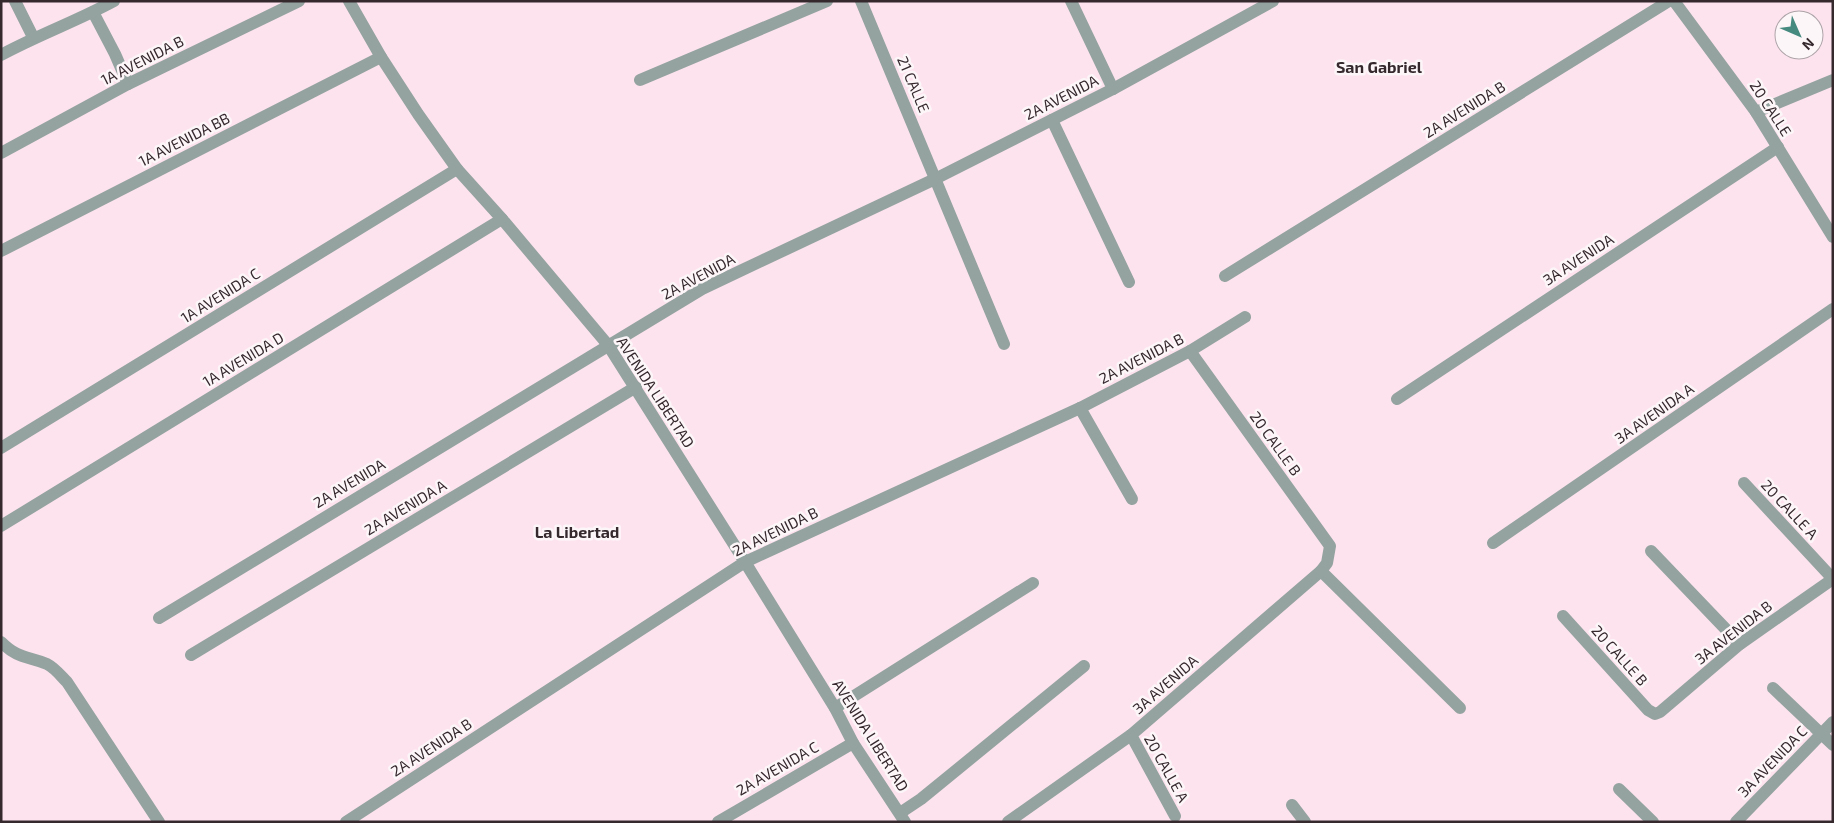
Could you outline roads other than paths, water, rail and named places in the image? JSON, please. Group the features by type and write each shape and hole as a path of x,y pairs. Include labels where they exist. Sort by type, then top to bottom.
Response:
{"street":[{"path":"15,1 33,37"},
{"path":"1,55 33,37 93,12 114,1"},
{"name":"1A AVENIDA B","path":"1,153 128,84 300,1"},
{"name":"AVENIDA LIBERTAD","path":"350,1 381,56 418,114 457,169 502,219 608,345 835,708 853,743 902,817"},
{"path":"640,80 827,1"},
{"name":"21 CALLE","path":"862,1 1004,344"},
{"path":"1071,1 1113,89"},
{"name":"2A AVENIDA","path":"159,618 608,345 702,290 935,179 1052,120 1113,89 1273,1"},
{"name":"2A AVENIDA B","path":"1225,276 1669,1"},
{"name":"20 CALLE","path":"1674,1 1756,112 1832,233"},
{"path":"93,12 128,84"},
{"name":"1A AVENIDA BB","path":"1,251 381,56"},
{"path":"1756,112 1833,80"},
{"path":"1052,120 1129,282"},
{"name":"3A AVENIDA","path":"1397,399 1778,147"},
{"name":"1A AVENIDA C","path":"1,448 457,169"},
{"name":"1A AVENIDA D","path":"1,526 502,219"},
{"name":"3A AVENIDA A","path":"1493,543 1833,309"},
{"name":"2A AVENIDA B","path":"346,822 745,562 1080,408 1190,351 1245,317"},
{"name":"20 CALLE B","path":"1190,351 1330,546 1330,555"},
{"name":"2A AVENIDA A","path":"191,655 636,387"},
{"path":"1080,408 1132,499"},
{"name":"20 CALLE A","path":"1744,483 1833,579"},
{"path":"1651,551 1740,644"},
{"name":"3A AVENIDA","path":"1008,822 1131,735 1321,571 1328,563 1330,555"},
{"path":"1321,571 1460,708"},
{"name":"3A AVENIDA B","path":"1655,714 1660,712 1740,644 1833,579"},
{"path":"835,708 1033,582"},
{"name":"20 CALLE B","path":"1563,616 1648,710 1655,714"},
{"path":"1,642 9,650 22,657 48,664 60,674 159,822"},
{"path":"902,817 1084,666"},
{"path":"1773,688 1833,746"},
{"name":"3A AVENIDA C","path":"1736,822 1833,722"},
{"name":"20 CALLE A","path":"1131,735 1175,816"},
{"name":"2A AVENIDA C","path":"718,822 853,743"},
{"path":"1619,789 1653,822"},
{"path":"1292,804 1305,822"}],"district":[{"name":"San Gabriel","path":"1379,66"},
{"name":"La Libertad","path":"577,531"}]}
